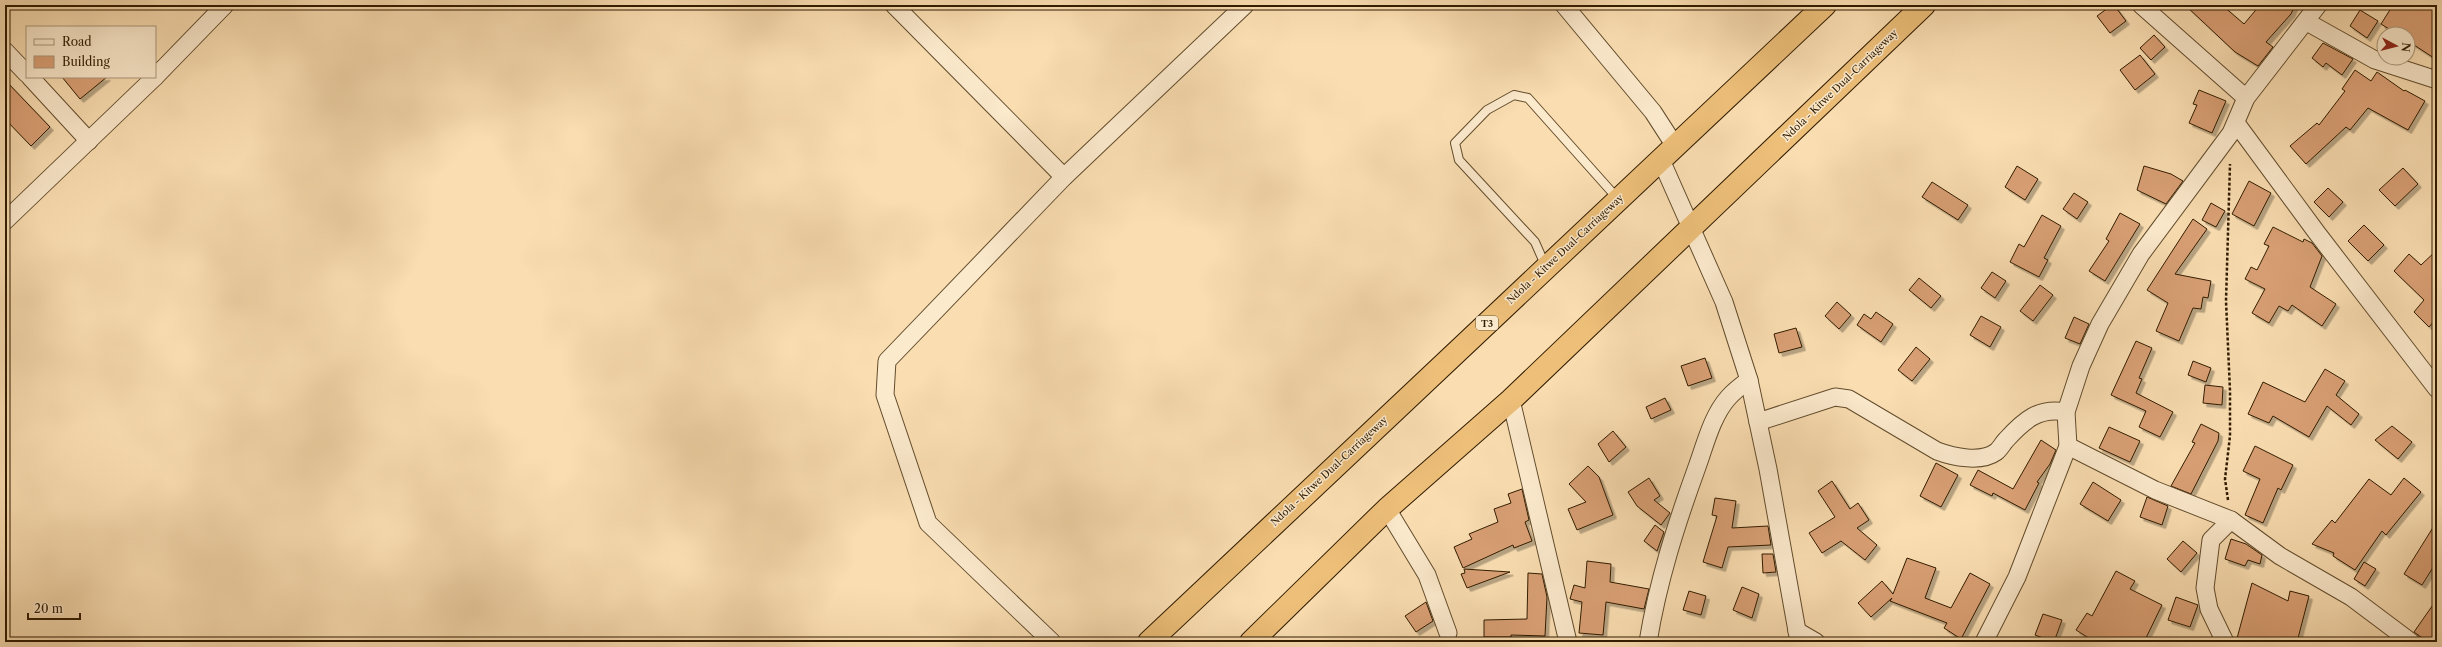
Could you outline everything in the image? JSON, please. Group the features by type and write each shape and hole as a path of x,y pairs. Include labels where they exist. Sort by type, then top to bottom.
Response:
{"highway":[{"name":"Ndola - Kitwe Dual-Carriageway","path":"1149,642 1826,5"},
{"name":"Ndola - Kitwe Dual-Carriageway","path":"1251,642 1387,509 1510,400 1924,5"}],"street":[{"path":"156,76 225,5"},
{"path":"894,5 1064,177"},
{"path":"1052,642 928,523 885,395 887,360 1064,177 1244,5"},
{"path":"1564,5 1653,112 1692,227 1724,302 1749,380 1798,636 1816,642"},
{"path":"2141,5 2246,98"},
{"path":"1984,642 2017,577 2068,446 2066,412 2081,366 2094,338 2141,254 2234,128 2246,98 2307,22 2318,5"},
{"path":"2307,22 2375,60 2437,80"},
{"path":"5,51 26,73"},
{"path":"31,78 89,140"},
{"path":"5,221 154,78"},
{"path":"2234,128 2437,389"},
{"path":"1648,642 1664,563 1678,518 1704,447 1716,417 1728,398 1749,380"},
{"path":"1758,422 1835,397 1849,399 1937,451 1950,456 1974,457 1996,452 2027,420 2052,410 2066,412"},
{"path":"1510,400 1568,642"},
{"path":"2068,446 2155,490 2231,520 2280,556 2351,597 2411,642"},
{"path":"1387,509 1427,576 1448,633"},
{"path":"2225,642 2209,609 2205,588 2211,540 2231,520"}],"lane":[{"path":"1546,268 1535,242 1459,160 1455,142 1487,110 1514,95 1528,98 1618,200"}],"path":[{"path":"2231,520 2225,480 2230,436 2226,294 2234,128"}],"building":[{"path":"2114,5 2126,21 2110,33 2097,16"},
{"path":"2185,5 2222,5 2244,24 2260,5 2295,5 2291,14 2266,42 2273,47 2258,66 2235,52"},
{"path":"2393,5 2432,5 2437,8 2437,60 2416,46 2416,26 2384,26 2381,24"},
{"path":"2360,10 2378,21 2367,38 2350,26"},
{"path":"2154,35 2165,47 2151,60 2140,48"},
{"path":"2323,43 2353,59 2342,75 2326,63 2323,67 2312,58"},
{"path":"2140,55 2155,74 2135,90 2120,70"},
{"path":"2355,70 2371,81 2377,72 2404,91 2405,90 2425,101 2408,130 2368,108 2350,130 2346,127 2306,164 2290,146 2317,123 2319,125 2345,91 2342,89"},
{"path":"63,78 106,78 80,99"},
{"path":"5,80 50,127 31,146 5,119"},
{"path":"2199,90 2226,101 2212,133 2189,123 2197,105 2193,104"},
{"path":"2017,166 2038,179 2025,200 2005,187"},
{"path":"2144,166 2171,174 2183,181 2166,204 2137,190"},
{"path":"2403,168 2418,184 2395,206 2379,190"},
{"path":"2249,181 2271,193 2254,226 2232,214"},
{"path":"1932,182 1968,205 1958,220 1922,197"},
{"path":"2328,188 2343,202 2329,217 2314,202"},
{"path":"2074,193 2088,202 2077,219 2063,209"},
{"path":"2211,203 2225,211 2216,227 2202,220"},
{"path":"2120,213 2140,224 2105,281 2089,271 2109,241 2106,239"},
{"path":"2042,215 2061,226 2044,258 2048,260 2039,277 2010,262 2019,244 2024,247"},
{"path":"2193,219 2207,229 2175,274 2211,281 2208,298 2203,297 2201,309 2193,308 2179,341 2156,331 2168,303 2147,290"},
{"path":"2364,225 2384,245 2368,261 2348,241"},
{"path":"2273,227 2303,242 2304,239 2312,243 2322,256 2310,287 2336,304 2322,326 2292,305 2288,311 2279,306 2269,323 2252,313 2265,289 2245,279 2251,267 2257,270 2269,246 2264,244"},
{"path":"2437,250 2437,318 2429,327 2414,312 2424,300 2394,271 2409,254 2421,265"},
{"path":"1992,272 2006,281 1995,298 1981,288"},
{"path":"1919,278 1941,296 1931,308 1909,290"},
{"path":"2040,285 2053,295 2033,321 2020,311"},
{"path":"1837,302 1851,315 1839,329 1825,316"},
{"path":"1876,312 1893,324 1881,342 1857,325 1864,314 1871,319"},
{"path":"1981,316 2001,327 1990,347 1970,335"},
{"path":"2074,317 2089,324 2080,344 2065,338"},
{"path":"1796,328 1802,347 1779,353 1774,334"},
{"path":"2136,341 2152,348 2139,378 2142,379 2136,393 2173,412 2160,437 2139,427 2146,411 2111,395"},
{"path":"1916,347 1930,359 1912,381 1898,370"},
{"path":"1705,358 1712,378 1688,386 1681,366"},
{"path":"2193,361 2211,368 2206,382 2188,375"},
{"path":"2325,369 2345,381 2336,395 2359,414 2351,425 2327,406 2309,437 2273,416 2269,423 2248,414 2263,382 2305,402"},
{"path":"2205,385 2223,387 2222,405 2203,403"},
{"path":"1665,398 1671,410 1651,419 1646,407"},
{"path":"2201,424 2219,433 2218,441 2191,494 2171,486 2195,443 2192,442"},
{"path":"2392,426 2412,442 2398,459 2375,440"},
{"path":"2109,427 2140,441 2130,462 2099,448"},
{"path":"1613,431 1626,447 1609,462 1598,444"},
{"path":"2041,440 2056,450 2050,464 2037,482 2039,483 2025,510 1993,493 1992,496 1970,485 1978,470 2013,489"},
{"path":"2255,446 2293,465 2281,490 2278,488 2263,523 2245,515 2260,479 2243,471"},
{"path":"1936,463 1958,475 1941,507 1920,496"},
{"path":"1588,466 1599,477 1613,515 1577,530 1568,509 1586,502 1569,484"},
{"path":"1649,478 1660,496 1654,500 1670,513 1661,525 1637,506 1628,492"},
{"path":"2404,478 2421,492 2386,535 2382,531 2355,570 2333,556 2334,553 2312,544 2332,520 2335,523 2369,479 2391,495"},
{"path":"1832,481 1850,509 1858,503 1869,520 1857,528 1877,545 1865,560 1841,541 1822,553 1809,533 1835,517 1818,491"},
{"path":"2093,482 2121,500 2108,521 2080,504"},
{"path":"1522,489 1529,520 1525,522 1532,541 1514,548 1513,545 1463,568 1454,547 1472,539 1469,534 1498,522 1494,509 1511,503 1508,494"},
{"path":"2147,497 2168,506 2162,525 2140,517"},
{"path":"1715,498 1736,501 1732,528 1768,526 1771,545 1728,547 1722,568 1703,562 1717,516 1712,515"},
{"path":"2437,521 2437,561 2422,585 2404,574"},
{"path":"1655,525 1664,532 1657,551 1644,541"},
{"path":"2231,539 2246,544 2262,555 2260,564 2248,560 2245,566 2225,559"},
{"path":"2183,541 2197,553 2181,572 2167,559"},
{"path":"1762,554 1773,554 1776,572 1763,573"},
{"path":"1907,558 1936,568 1925,598 1951,608 1970,573 1990,584 1961,639 1944,628 1947,623 1890,601 1892,598 1871,617 1858,603 1882,581 1893,594"},
{"path":"1587,561 1611,564 1610,582 1649,589 1644,609 1606,602 1603,635 1579,633 1582,602 1570,599 1574,585 1585,588"},
{"path":"2364,562 2376,569 2365,586 2354,579"},
{"path":"1464,569 1510,572 1467,588 1461,574 1465,573"},
{"path":"2116,571 2135,581 2130,589 2162,605 2144,642 2095,642 2076,630 2087,613 2092,616"},
{"path":"1528,573 1542,574 1547,597 1545,636 1511,635 1511,637 1484,637 1484,620 1527,619"},
{"path":"2252,583 2288,601 2290,591 2309,596 2297,642 2236,642"},
{"path":"1742,587 1759,594 1752,618 1733,610"},
{"path":"1689,591 1706,596 1701,615 1683,610"},
{"path":"2176,597 2198,605 2190,627 2168,620"},
{"path":"2437,599 2437,642 2428,642 2414,632"},
{"path":"1426,602 1433,621 1416,632 1405,616"},
{"path":"2043,614 2062,620 2054,642 2035,635"}]}
